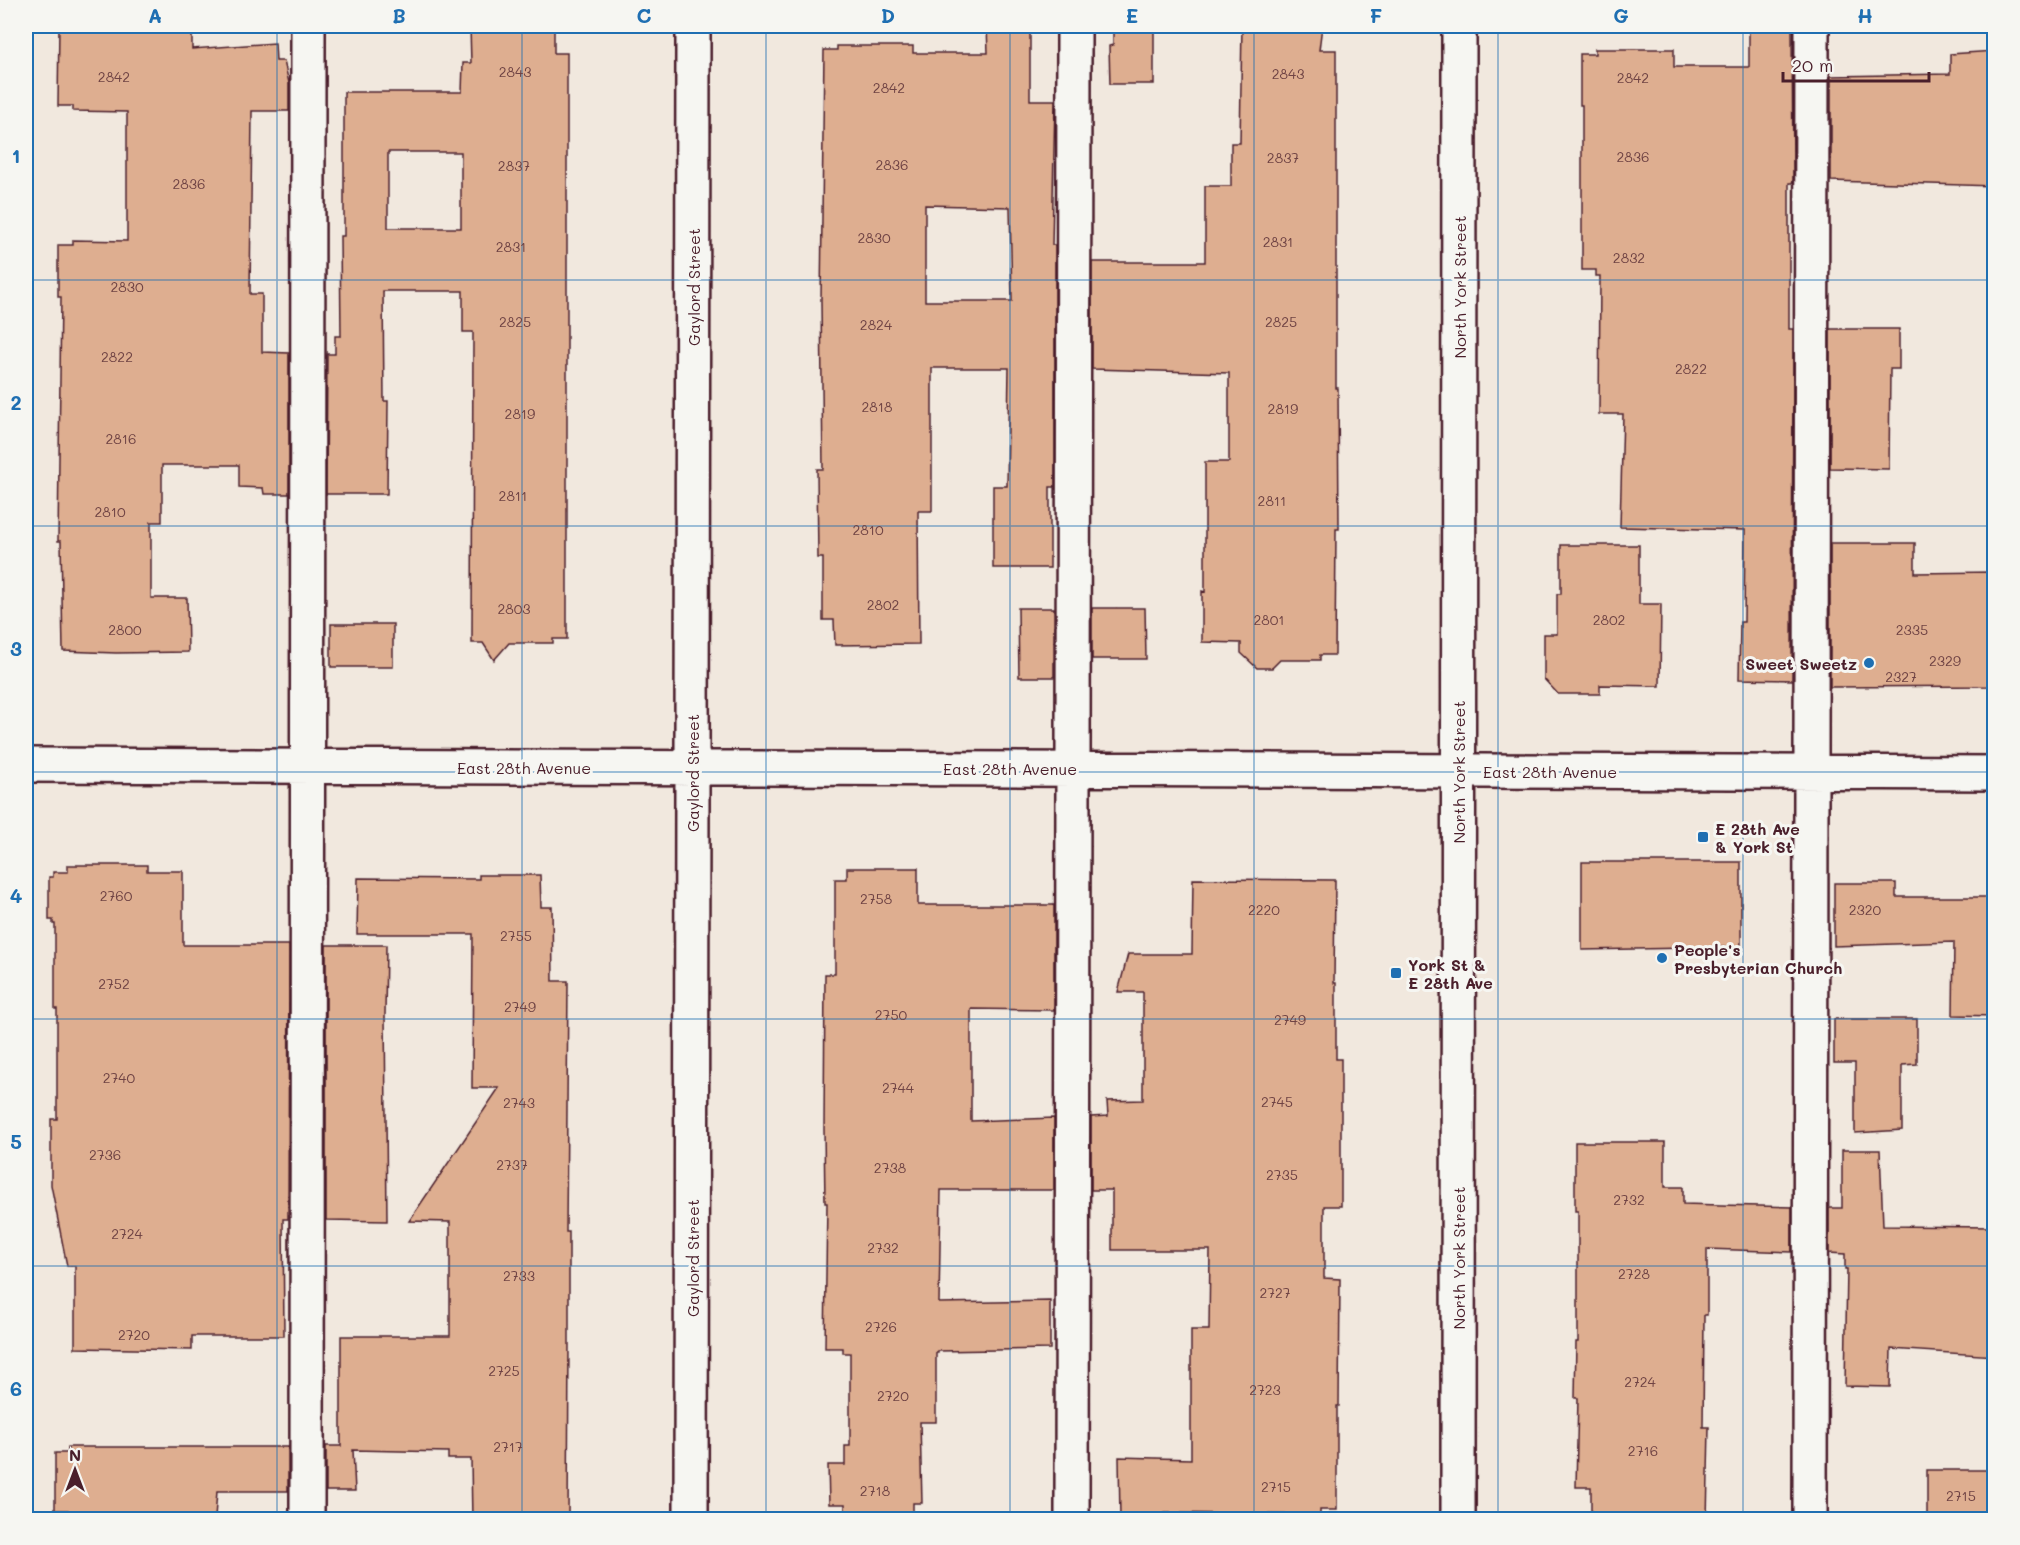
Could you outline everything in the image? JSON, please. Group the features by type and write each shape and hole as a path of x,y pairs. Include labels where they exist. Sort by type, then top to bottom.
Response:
{"street":[{"path":"307,1520 308,26"},
{"name":"Gaylord Street","path":"692,1520 693,26"},
{"path":"1072,1520 1074,26"},
{"name":"North York Street","path":"1458,1520 1459,26"},
{"path":"1810,1520 1812,26"},
{"name":"East 28th Avenue","path":"26,765 1995,773"}],"building":[{"path":"59,26 192,26 192,49 275,43 276,61 284,61 289,83 289,111 252,111 250,294 262,294 262,352 289,353 289,494 264,494 263,488 239,487 239,465 162,465 162,522 151,522 151,598 187,598 188,652 63,651 61,541 58,541 61,297 58,297 58,245 73,245 73,240 127,241 127,112 73,111 73,106 58,106"},
{"path":"470,26 554,26 554,53 567,53 567,639 553,639 553,643 509,643 494,660 483,643 472,643 473,332 463,332 463,291 383,291 384,401 388,401 387,494 326,494 327,354 335,354 335,336 341,336 340,236 344,236 344,92 462,92 463,63 471,63","holes":["388,152 461,152 461,228 388,228"]},
{"path":"987,26 1030,26 1030,100 1055,100 1052,245 1055,245 1055,487 1050,487 1050,568 993,568 993,486 1007,486 1009,368 932,368 932,511 918,511 919,644 835,645 834,620 823,620 823,558 818,558 817,469 823,469 821,301 824,50 837,50 837,46 913,46 913,53 988,53","holes":["925,205 1010,207 1012,301 925,301"]},
{"path":"1113,26 1154,26 1154,84 1110,84 1109,46 1113,45"},
{"path":"1242,26 1322,26 1319,50 1336,50 1336,388 1338,388 1339,529 1336,529 1335,655 1320,655 1320,660 1280,660 1272,668 1257,668 1241,653 1241,643 1202,642 1202,591 1205,592 1205,462 1229,462 1229,373 1092,369 1092,262 1205,262 1205,186 1231,186 1231,143 1240,143"},
{"path":"1749,26 1792,26 1793,180 1789,183 1789,329 1793,329 1792,680 1739,679 1740,622 1744,622 1745,530 1620,527 1623,414 1599,414 1600,276 1596,276 1596,270 1582,270 1580,54 1595,54 1595,49 1674,49 1674,67 1749,67"},
{"path":"1995,51 1995,186 1831,181 1831,76 1950,74 1950,54"},
{"path":"1830,329 1899,329 1899,369 1890,369 1889,469 1830,468"},
{"path":"1830,543 1915,543 1915,573 1995,572 1995,686 1830,687"},
{"path":"1561,545 1639,545 1639,604 1661,604 1660,686 1600,685 1600,694 1558,694 1544,679 1544,634 1557,634 1557,594 1561,594"},
{"path":"1018,608 1054,608 1054,677 1019,677"},
{"path":"1092,608 1145,608 1146,659 1092,659"},
{"path":"331,624 393,624 393,667 331,667"},
{"path":"1582,862 1741,862 1741,947 1582,950"},
{"path":"68,865 147,865 147,871 183,871 183,945 289,945 288,1219 283,1219 284,1336 192,1336 192,1350 75,1348 75,1266 67,1266 51,1185 51,1119 57,1119 57,1009 55,1009 55,924 53,920 49,920 49,877 53,877 53,872 68,872"},
{"path":"847,868 918,868 918,905 1054,905 1054,1010 971,1009 971,1121 1054,1118 1054,1190 941,1190 939,1303 1050,1301 1050,1349 938,1351 936,1353 936,1422 920,1422 922,1503 913,1503 913,1520 845,1520 845,1504 829,1504 828,1465 845,1465 845,1446 850,1446 850,1353 843,1353 843,1348 825,1348 827,1203 825,1203 824,1129 825,974 835,974 835,879 847,879"},
{"path":"479,875 540,875 541,907 552,907 553,981 568,981 566,1232 569,1232 568,1520 472,1520 471,1459 448,1459 448,1452 353,1450 355,1491 326,1491 326,1446 341,1446 341,1336 450,1336 450,1222 409,1221 499,1088 472,1088 473,934 357,934 358,878 479,879"},
{"path":"1193,879 1335,880 1334,983 1336,983 1336,1059 1341,1059 1341,1206 1324,1206 1324,1278 1340,1279 1337,1510 1320,1510 1320,1515 1165,1513 1165,1518 1120,1518 1119,1457 1191,1459 1191,1330 1209,1330 1210,1250 1112,1250 1112,1190 1091,1190 1091,1117 1108,1116 1107,1101 1143,1100 1143,992 1118,992 1128,954 1192,954"},
{"path":"1834,883 1896,883 1896,897 1995,897 1995,1016 1953,1015 1954,942 1834,946"},
{"path":"326,945 386,945 387,1221 326,1220"},
{"path":"1834,1019 1917,1019 1917,1064 1902,1065 1902,1130 1855,1133 1855,1063 1834,1063"},
{"path":"1575,1142 1665,1142 1665,1187 1683,1187 1683,1204 1792,1207 1792,1252 1707,1249 1703,1427 1709,1427 1707,1520 1591,1520 1591,1487 1576,1487 1578,1211 1575,1211"},
{"path":"1842,1150 1880,1150 1883,1226 1995,1227 1995,1356 1891,1349 1890,1387 1845,1386 1847,1269 1845,1269 1845,1254 1829,1253 1829,1208 1842,1208"},
{"path":"68,1447 288,1447 288,1491 217,1491 215,1517 68,1517 68,1510 55,1510 55,1453 68,1453"},
{"path":"1927,1470 1995,1470 1995,1520 1927,1520"}],"place":[{"name":"Sweet Sweetz","path":"1869,663"},
{"name":"E 28th Ave & York St","path":"1703,837"},
{"name":"People's Presbyterian Church","path":"1662,958"},
{"name":"York St & E 28th Ave","path":"1396,973"}]}
